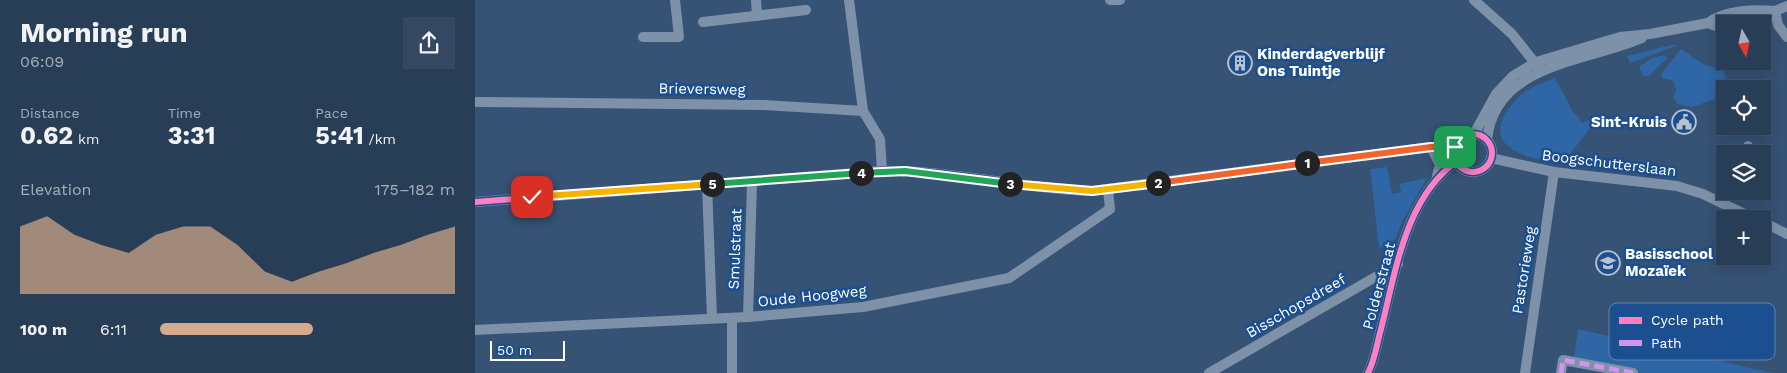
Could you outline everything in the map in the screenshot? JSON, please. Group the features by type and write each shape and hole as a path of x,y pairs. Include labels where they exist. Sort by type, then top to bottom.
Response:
{"street":[{"path":"643,37 679,37 675,0"},
{"path":"756,0 757,16"},
{"path":"849,0 863,111 879,139 882,171"},
{"path":"1110,0 1120,0"},
{"path":"1474,0 1512,34 1538,67"},
{"path":"1765,15 1787,6"},
{"path":"1538,67 1502,102 1490,120 1487,140 1491,148 1491,158 1486,167 1479,171 1465,170 1457,161 1455,147 1462,138 1474,134 1496,94 1513,76 1620,37 1650,34 1708,23 1714,18 1755,9 1775,11"},
{"path":"703,22 806,10"},
{"path":"1775,11 1778,25 1787,37"},
{"path":"1708,23 1716,26"},
{"name":"Brieversweg","path":"475,102 764,105 863,111"},
{"path":"1474,134 1487,140"},
{"path":"475,202 882,171 920,173 1050,189 1108,190 1431,147 1455,147"},
{"path":"1431,147 1440,164 1437,176"},
{"name":"Boogschutterslaan","path":"1491,158 1554,172 1671,185 1689,189 1736,210"},
{"name":"Polderstraat","path":"1368,373 1397,264 1418,207 1437,176 1457,161"},
{"name":"Pastorieweg","path":"1525,373 1554,172"},
{"name":"Smulstraat","path":"748,317 752,182"},
{"path":"707,185 712,318"},
{"name":"Oude Hoogweg","path":"475,330 732,318 863,307 1009,278 1110,209 1108,190"},
{"path":"1771,226 1787,234"},
{"name":"Bisschopsdreef","path":"1209,373 1397,264"},
{"path":"732,318 732,373"},
{"path":"1561,373 1563,360 1633,373"}],"shaded area":[{"path":"1675,44 1676,46 1630,63 1627,56"},
{"path":"1681,49 1701,63 1716,68 1716,70 1724,71 1726,78 1725,80 1716,80 1715,99 1692,107 1677,104 1673,97 1676,91 1674,83 1669,79 1663,79 1661,74"},
{"path":"1664,55 1667,58 1649,76 1643,76 1639,67 1652,58"},
{"path":"1555,78 1574,114 1578,116 1582,123 1600,115 1564,162 1520,154 1508,146 1502,139 1500,132 1501,124 1508,109 1520,96 1533,87"},
{"path":"1387,167 1392,194 1401,192 1399,184 1427,178 1403,220 1395,239 1379,248 1370,169"},
{"path":"1578,329 1609,336 1609,360 1715,360 1773,373 1620,373 1573,365"}],"marked path":[{"path":"1561,373 1563,360 1633,373"}],"cycle path":[{"path":"1473,134 1486,140 1492,153 1486,166 1473,172 1460,166 1454,153 1460,140 1473,134"},
{"path":"475,202 882,171 934,173 1065,190 1092,191 1431,147 1455,147"},
{"path":"1368,373 1374,357 1398,260 1414,215 1425,195 1439,176 1457,161"}],"place":[{"name":"Kinderdagverblijf Ons Tuintje","path":"1240,63"},
{"name":"Sint-Kruis","path":"1684,122"},
{"name":"Basisschool Mozaïek","path":"1608,263"}],"route":[{"path":"532,197 882,171 905,171 1050,189 1092,191 1431,147 1455,147"}]}
